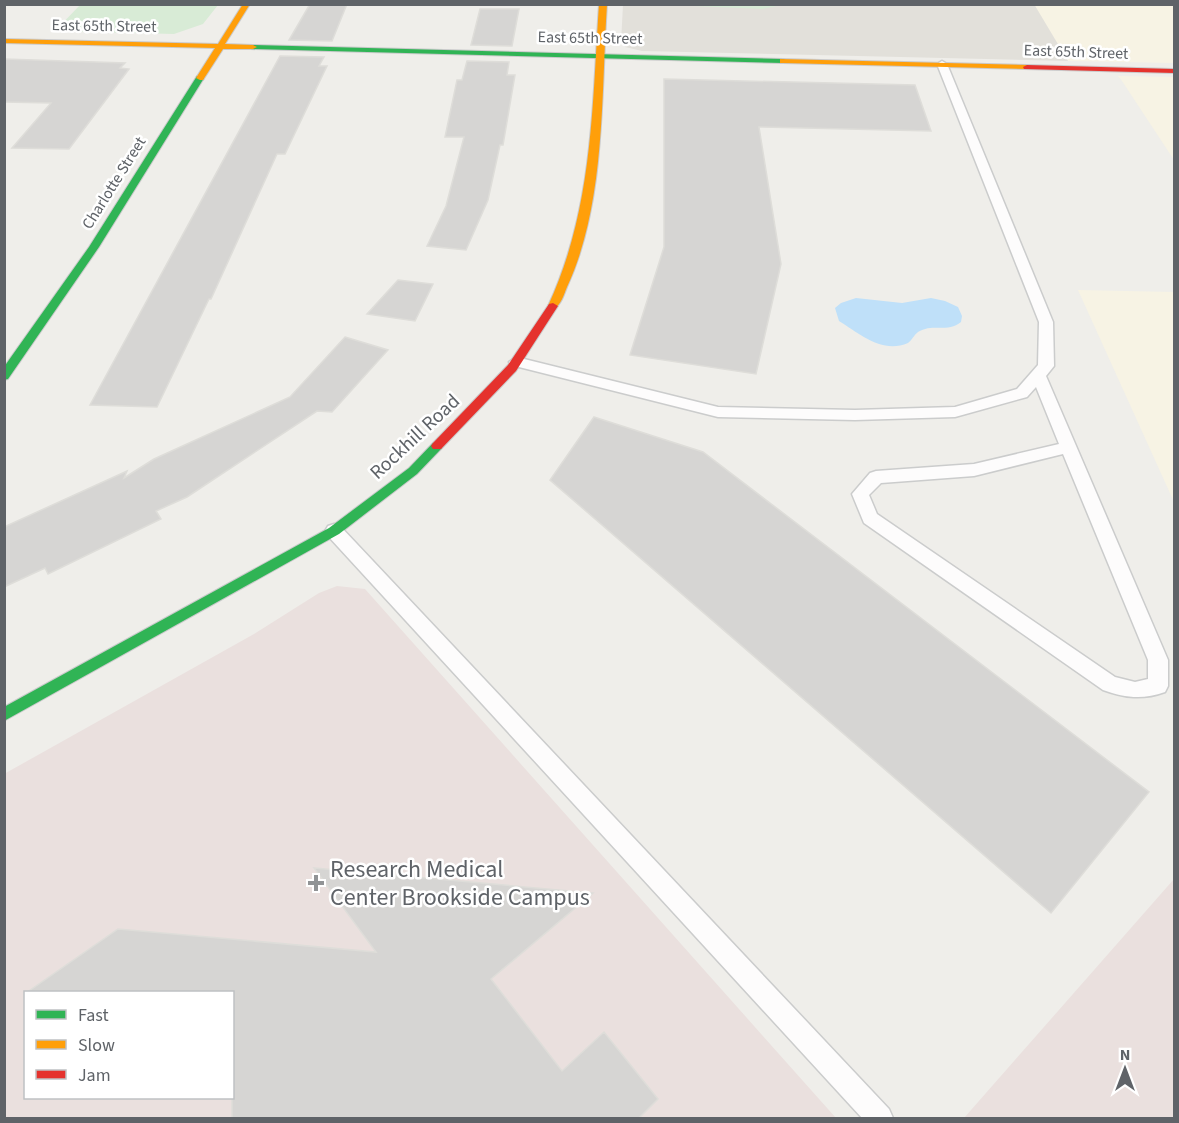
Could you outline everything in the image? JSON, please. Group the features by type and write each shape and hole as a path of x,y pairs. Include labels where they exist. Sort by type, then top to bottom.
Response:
{"street":[{"name":"Charlotte Street","path":"4,376 94,247 247,4"},
{"name":"Rockhill Road","path":"4,715 334,531 413,471 462,422 516,362 555,303 579,242 589,191 603,4"},
{"name":"East 65th Street","path":"4,41 1174,71"}],"lane":[{"path":"516,362 718,412 855,415 955,412 1022,393 1046,366 1046,322 942,64"},
{"path":"1038,375 1158,660 1158,686 1135,690 1110,684 870,518 860,494 876,477 975,470 1068,447"},
{"path":"334,531 880,1119"}],"shaded area":[{"path":"1034,4 1068,61 642,51 625,47 621,43 623,5"},
{"path":"1034,5 1174,5 1174,63 1068,61"},
{"path":"1118,76 1174,77 1174,160 1122,81"},
{"path":"1078,290 1174,292 1174,502"},
{"name":"Research Medical Center Brookside Campus","path":"337,586 365,589 836,1118 5,1118 4,774 254,634 319,593"},
{"path":"1174,879 1174,1118 964,1118"}],"green space":[{"path":"671,4 782,5 762,9"},
{"path":"80,5 218,5 203,24 174,34 55,31"}],"water":[{"path":"856,298 902,303 931,298 945,301 958,307 962,316 961,322 951,327 923,329 908,343 898,346 880,344 863,337 839,321 835,308 841,303"}],"building":[{"path":"310,4 347,4 332,41 289,40"},
{"path":"480,9 519,9 512,46 471,45"},
{"path":"280,56 324,57 319,66 327,66 285,154 277,154 211,299 157,407 90,405"},
{"path":"4,59 125,63 120,68 129,69 69,149 12,148 51,103 4,102"},
{"path":"467,61 509,62 507,75 515,75 503,145 500,145 488,200 466,250 427,246 446,206 464,137 445,137 457,80 462,80"},
{"path":"664,79 915,85 931,131 759,127 781,264 756,374 630,355 664,247"},
{"path":"398,280 433,284 415,321 367,314"},
{"path":"345,337 388,350 332,412 317,411 187,497 156,511 161,519 48,574 45,568 4,587 4,527 127,471 124,478 154,459 290,397"},
{"path":"594,417 703,452 1149,792 1051,913 550,480"},
{"name":"Research Medical Center Brookside Campus","path":"314,868 593,893 491,979 562,1071 604,1032 658,1099 638,1119 232,1119 234,991 29,991 118,929 376,952"}],"traffic: fast":[{"path":"253,47 783,61"},
{"path":"4,376 94,247 200,78"},
{"path":"4,715 334,531 413,471 437,446"}],"traffic: slow":[{"path":"200,78 247,4"},
{"path":"553,306 568,274 579,238 587,199 593,159 603,4"},
{"path":"4,41 253,47"},
{"path":"783,61 1027,67"}],"traffic: jam":[{"path":"1027,67 1174,71"},
{"path":"437,446 512,368 553,306"}],"place":[{"name":"Research Medical Center Brookside Campus","path":"316,883"}]}
